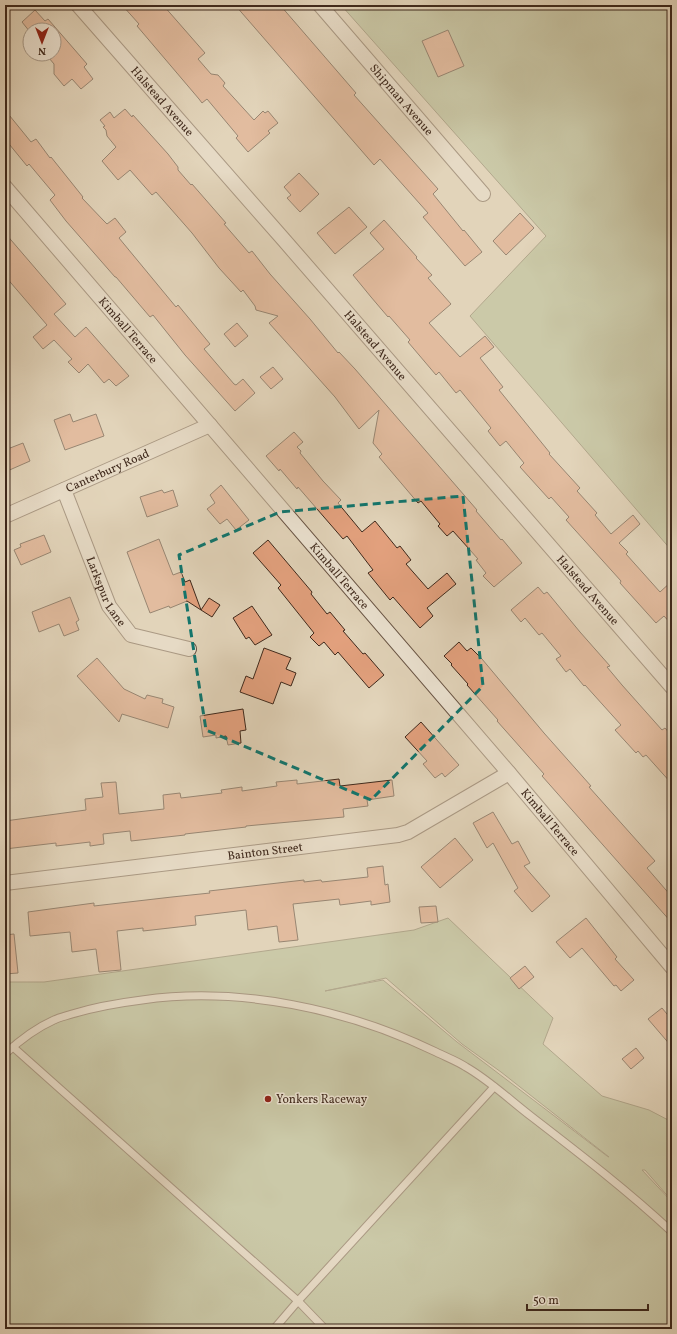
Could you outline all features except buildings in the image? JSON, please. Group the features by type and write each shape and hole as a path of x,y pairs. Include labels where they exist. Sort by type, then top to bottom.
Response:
{"street":[{"name":"Halstead Avenue","path":"78,5 290,246 672,687"},
{"name":"Shipman Avenue","path":"320,5 483,194"},
{"name":"Kimball Terrace","path":"5,187 509,773 672,967"},
{"name":"Canterbury Road","path":"5,516 210,425"},
{"name":"Larkspur Lane","path":"64,490 109,606 131,635 189,649"},
{"name":"Bainton Street","path":"5,883 398,835 408,832 509,773"}],"lane":[{"path":"5,1054 33,1032 54,1020 94,1007 183,996 224,997 273,1002 340,1015 379,1028 423,1046 467,1067 590,1163 672,1232"},
{"path":"13,1047 298,1301 325,1329"},
{"path":"274,1329 494,1087"}],"highlighted area":[{"path":"463,496 483,686 371,800 206,730 179,555 280,512"}],"green space":[{"path":"341,5 672,5 672,551 470,316 546,236"},
{"name":"Yonkers Raceway","path":"448,918 553,1018 543,1044 602,1096 649,1110 672,1122 672,1201 645,1170 642,1170 672,1202 672,1329 5,1329 5,982 44,982 414,930","holes":["386,978 462,1044 501,1072 609,1157 457,1042 383,980 325,991"]}],"place":[{"name":"Yonkers Raceway","path":"268,1099"}]}
